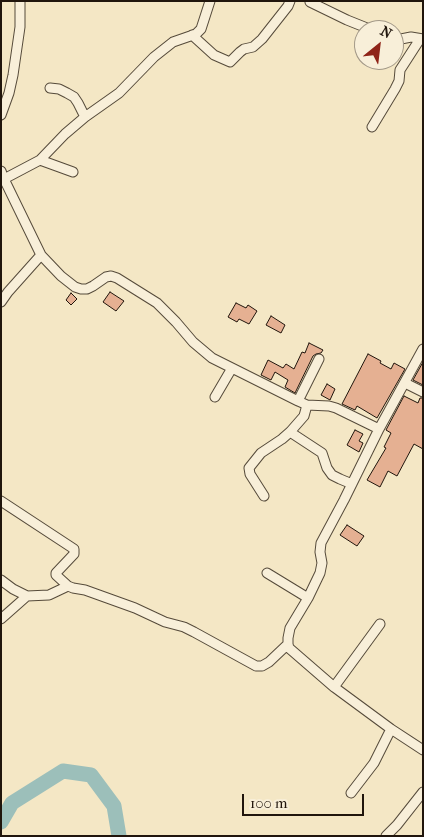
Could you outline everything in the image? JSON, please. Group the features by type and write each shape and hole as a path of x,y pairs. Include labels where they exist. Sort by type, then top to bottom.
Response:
{"street":[{"path":"1,115 13,75 20,27 20,1"},
{"path":"210,1 201,29 196,34 173,42 154,57 119,93 66,134 40,160 3,175 41,255 61,276 75,287 81,289 93,286 102,279 111,276 117,278 157,303 212,358 303,403 336,408 380,429"},
{"path":"192,35 214,55 230,62 244,49 253,47 262,39 290,1"},
{"path":"310,2 354,23"},
{"path":"372,126 399,81 400,70 421,39 411,37 404,38"},
{"path":"50,88 59,89 74,97 85,118"},
{"path":"40,160 73,172"},
{"path":"1,302 41,255"},
{"path":"423,349 320,543 322,563 320,573 290,628 288,638 289,648 334,687 423,750"},
{"path":"264,496 250,474 249,468 261,453 282,439 304,416 303,403 319,360"},
{"path":"215,397 232,368"},
{"path":"405,383 423,392"},
{"path":"290,432 322,453 327,468 332,474 352,484"},
{"path":"1,501 74,549 74,554 56,572 56,575 68,586 85,590 134,608 164,622 184,627 256,666 262,666 269,662 288,644"},
{"path":"267,573 308,598"},
{"path":"1,580 27,596 49,595 68,586"},
{"path":"1,619 27,596"},
{"path":"334,687 380,624"},
{"path":"351,793 374,763 391,729"},
{"path":"386,836 423,792"}],"building":[{"path":"110,292 124,301 116,311 103,302"},
{"path":"71,293 77,299 71,305 66,300"},
{"path":"236,303 246,308 248,305 257,311 249,324 239,319 237,322 228,317"},
{"path":"271,316 285,325 281,333 266,325"},
{"path":"309,343 323,350 321,353 313,356 295,393 285,387 288,380 275,372 271,380 261,375 268,360 283,368 286,364 294,369 302,352 305,353"},
{"path":"368,354 391,369 394,363 405,369 377,418 357,406 355,410 342,404"},
{"path":"423,362 423,385 413,380"},
{"path":"327,384 335,389 330,400 321,395"},
{"path":"404,396 418,403 420,398 423,398 423,449 414,444 397,476 388,471 380,487 367,480 386,448 384,447 391,433 386,430"},
{"path":"355,430 363,434 359,441 363,443 359,452 347,445"},
{"path":"347,525 364,536 357,546 340,535"}],"waterway":[{"path":"1,822 12,803 63,771 91,775 114,806 119,836"}]}
